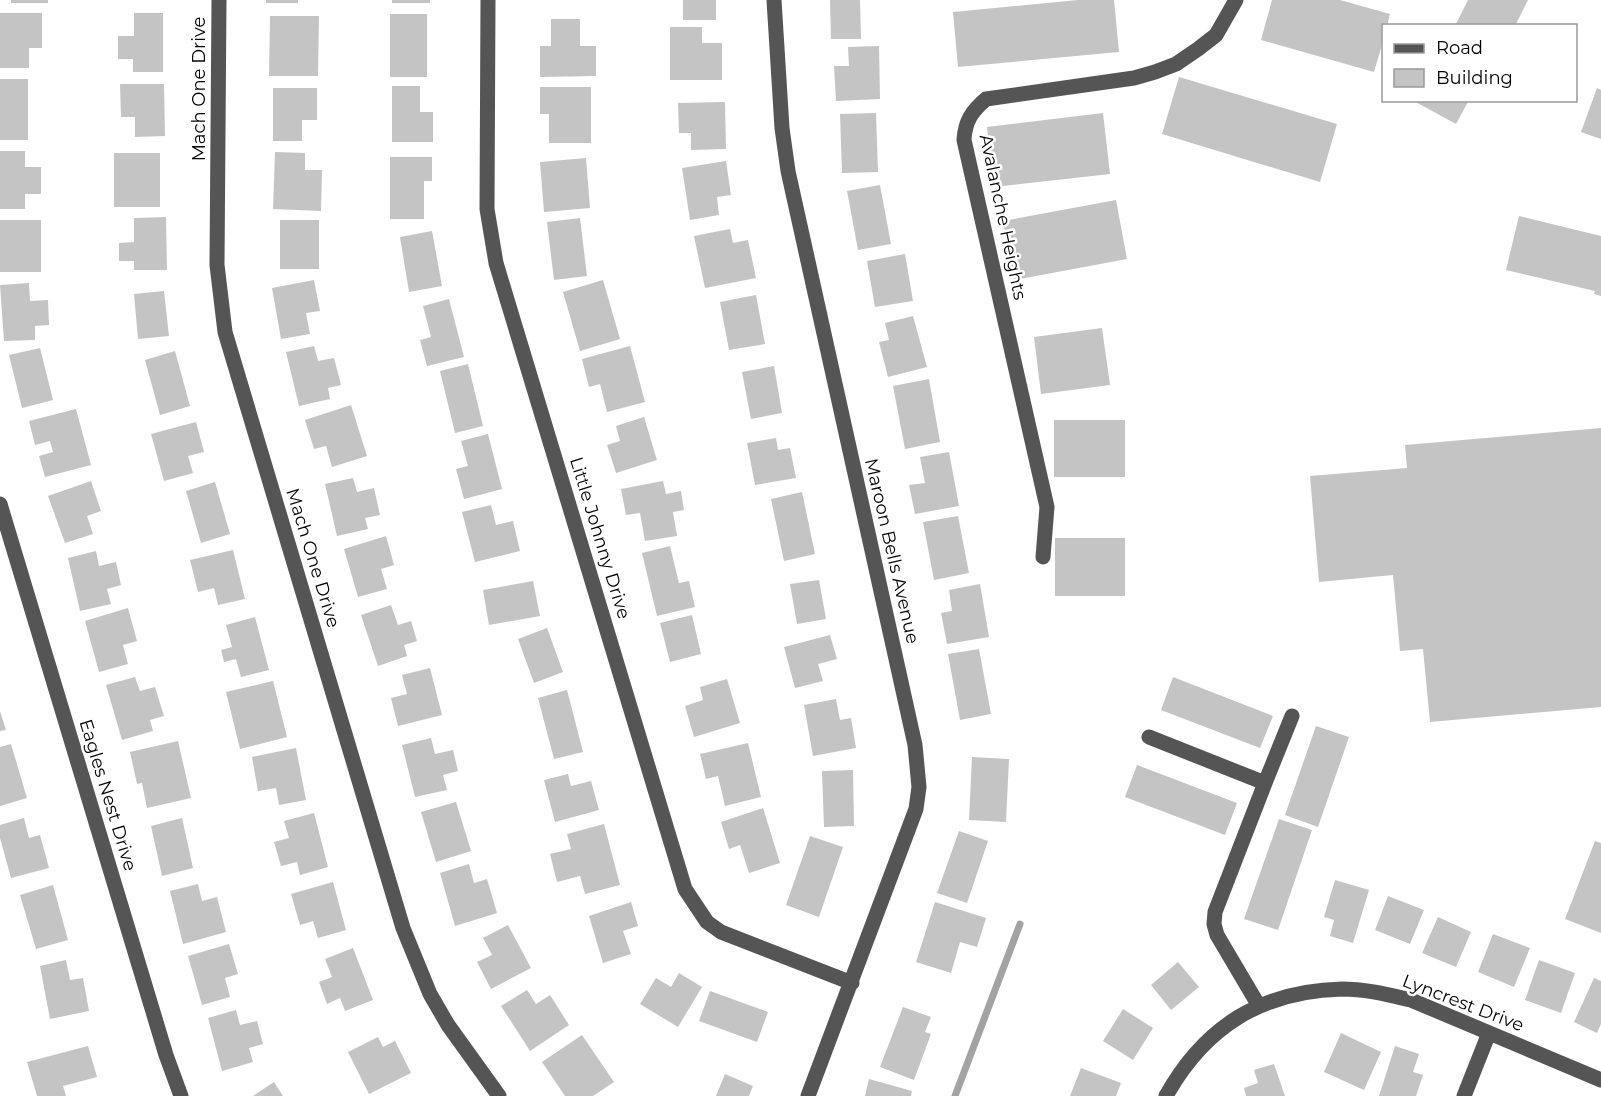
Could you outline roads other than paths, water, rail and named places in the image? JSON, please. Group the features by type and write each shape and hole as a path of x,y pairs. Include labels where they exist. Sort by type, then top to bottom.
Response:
{"street":[{"name":"Mach One Drive","path":"219,0 217,265 225,332 403,928 439,1010 499,1096"},
{"name":"Little Johnny Drive","path":"488,0 487,185 490,237 685,889 707,922 721,932 852,983"},
{"name":"Maroon Bells Avenue","path":"774,0 782,128 788,171 915,745 919,787 916,809 808,1096"},
{"name":"Avalanche Heights","path":"1043,557 1047,507 964,140 965,126 972,111 986,99 1134,78 1176,64 1215,34 1236,0"},
{"name":"Eagles Nest Drive","path":"0,504 2,520 166,1055 181,1096"},
{"path":"1259,1005 1217,935 1214,924 1215,912 1292,716"},
{"path":"1149,736 1265,783"},
{"name":"Lyncrest Drive","path":"1166,1096 1177,1077 1205,1041 1233,1020 1259,1005 1302,994 1343,989 1378,992 1411,1000 1601,1080"},
{"path":"1464,1096 1489,1033"}],"waterway":[{"path":"955,1096 1020,924"}]}
